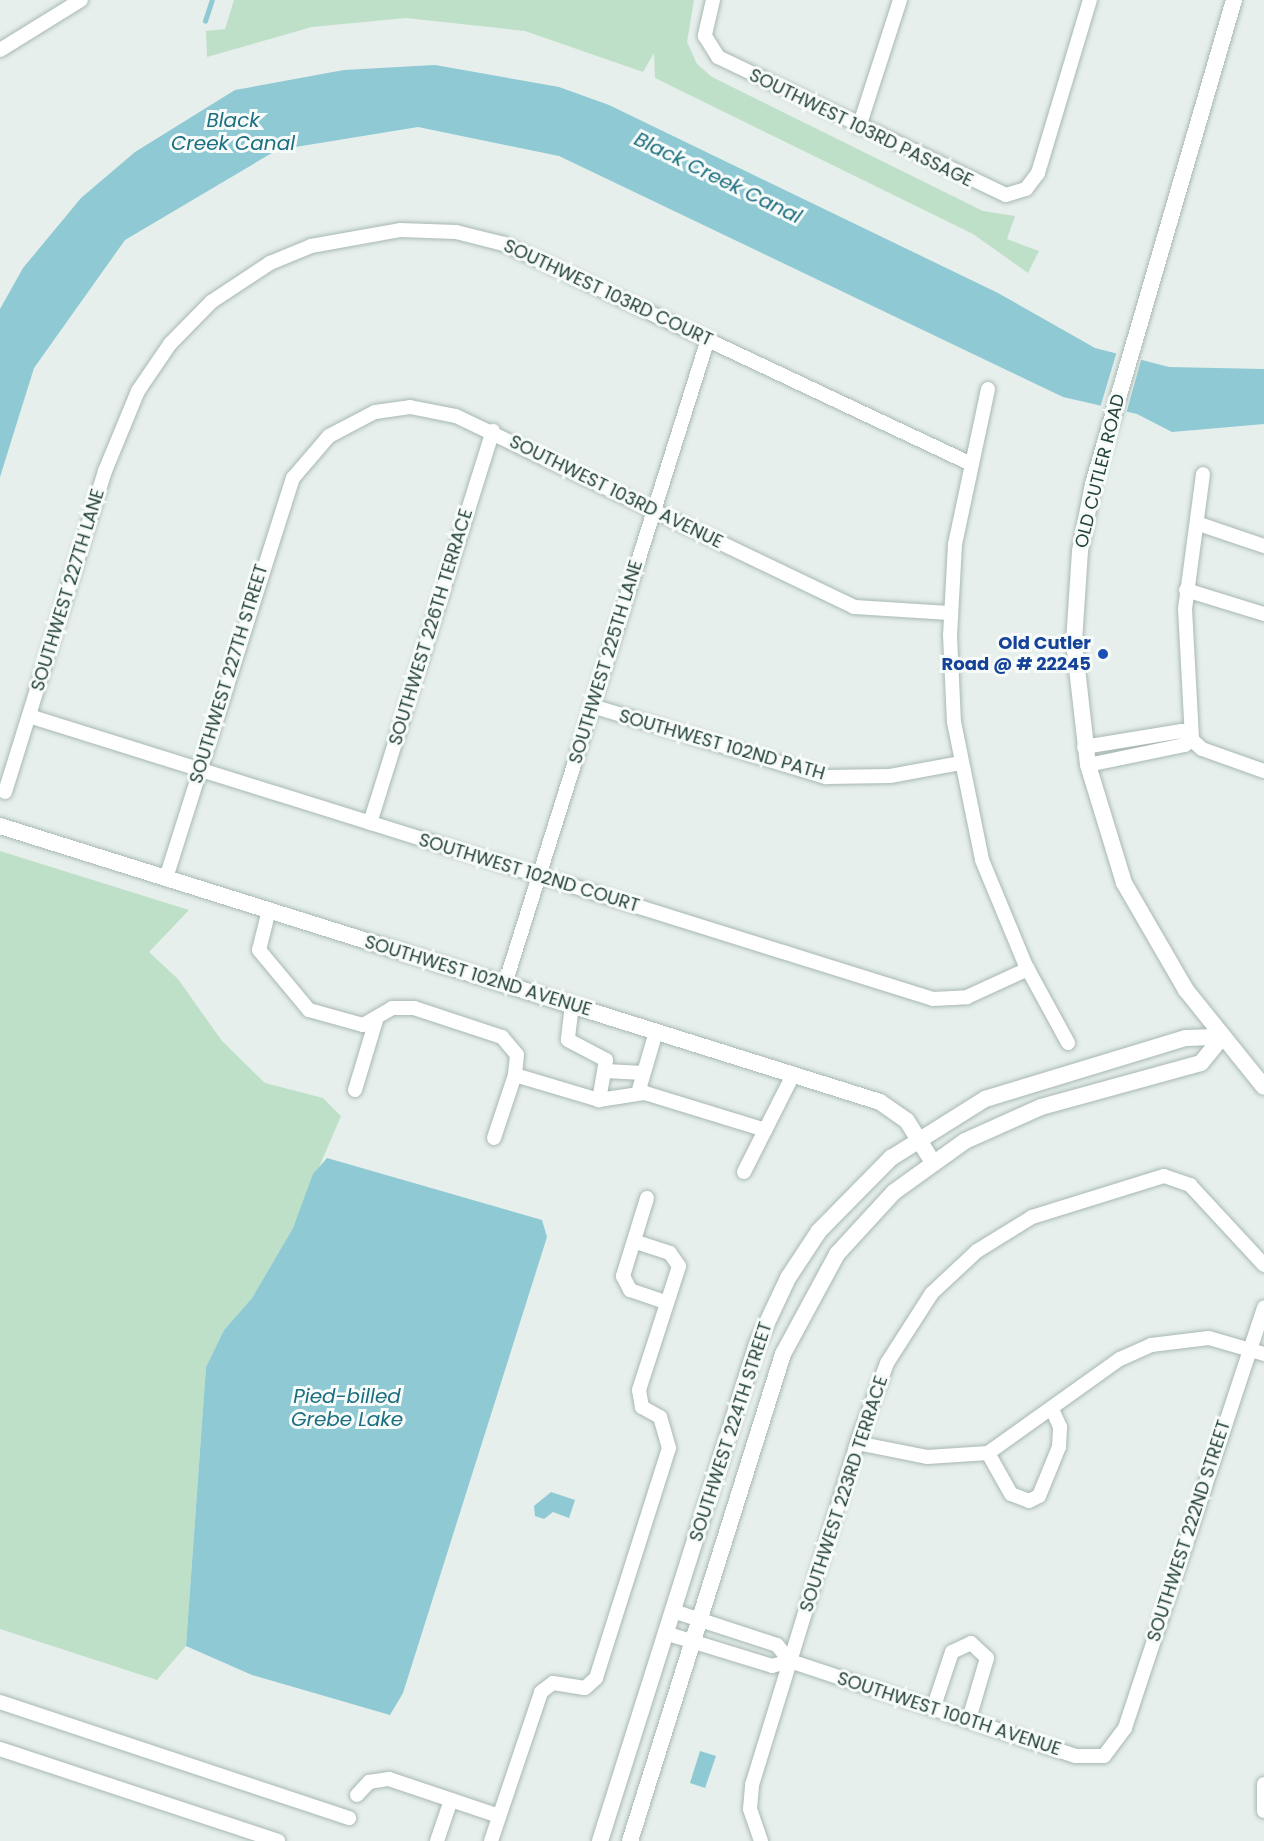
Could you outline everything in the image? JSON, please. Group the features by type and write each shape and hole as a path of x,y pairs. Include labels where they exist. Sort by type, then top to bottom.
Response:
{"street":[{"path":"0,50 81,0"},
{"name":"SOUTHWEST 103RD PASSAGE","path":"713,0 705,30 710,49 731,65 993,192 1016,194 1038,173 1090,0"},
{"path":"859,127 900,0"},
{"name":"OLD CUTLER ROAD","path":"1234,0 1109,425 1085,521 1076,592 1075,671 1088,765 1104,827 1132,901 1170,966 1222,1037 1264,1087"},
{"name":"SOUTHWEST 103RD COURT","path":"138,391 182,330 242,279 311,246 386,230 443,231 504,244 969,463"},
{"name":"SOUTHWEST 225TH LANE","path":"505,984 708,339"},
{"path":"988,389 969,463 950,613 951,681 960,763 982,860 1028,969 1068,1043"},
{"name":"SOUTHWEST 227TH LANE","path":"5,792 105,471 138,391"},
{"name":"SOUTHWEST 103RD AVENUE","path":"297,471 340,428 381,410 430,409 493,431 854,607 950,613"},
{"name":"SOUTHWEST 226TH TERRACE","path":"370,823 493,431"},
{"name":"SOUTHWEST 227TH STREET","path":"166,878 199,769 297,471"},
{"path":"1088,765 1185,745 1192,738 1186,590 1199,524 1203,474"},
{"path":"1199,524 1264,546"},
{"path":"1186,590 1264,614"},
{"name":"SOUTHWEST 102ND PATH","path":"592,706 825,777 876,778 960,763"},
{"name":"SOUTHWEST 102ND COURT","path":"30,716 933,999 967,997 1028,969"},
{"path":"1084,747 1182,731 1202,749 1264,771"},
{"name":"SOUTHWEST 102ND AVENUE","path":"0,826 892,1108 918,1137 932,1161"},
{"path":"269,910 259,941 262,956 303,1008 356,1024 408,1006 496,1034 514,1048 515,1075 494,1138"},
{"path":"572,1005 568,1040 600,1053 606,1071 599,1100"},
{"path":"355,1090 377,1017"},
{"path":"638,1092 656,1032"},
{"name":"SOUTHWEST 224TH STREET","path":"600,1841 753,1357 780,1292 838,1209 918,1137 1024,1083 1186,1038 1222,1037"},
{"name":"SOUTHWEST 224TH STREET","path":"630,1841 693,1640 799,1318 854,1232 932,1161 1032,1110 1201,1063 1222,1037"},
{"path":"606,1071 643,1073"},
{"path":"515,1075 599,1100 638,1092 765,1130"},
{"path":"744,1172 793,1075"},
{"name":"SOUTHWEST 223RD TERRACE","path":"761,1841 749,1797 857,1443 878,1383 910,1322 968,1257 1032,1217 1069,1202 1157,1177 1184,1181 1264,1265"},
{"path":"647,1198 623,1275 630,1290 667,1303"},
{"path":"491,1841 541,1692 553,1683 585,1688 596,1678 669,1448 660,1417 642,1407 639,1390 679,1266 670,1253 634,1240"},
{"name":"SOUTHWEST 222ND STREET","path":"1109,1753 1125,1728 1264,1307"},
{"path":"857,1443 927,1458 988,1453 1120,1359 1151,1345 1209,1338 1250,1348 1264,1354"},
{"path":"988,1453 1011,1494 1029,1501 1039,1496 1059,1447 1060,1427 1052,1409"},
{"name":"SOUTHWEST 100TH AVENUE","path":"673,1611 777,1645 790,1661 1076,1756 1097,1758 1109,1753"},
{"name":"SOUTHWEST 100TH AVENUE","path":"666,1633 772,1666 790,1661"},
{"path":"933,1709 952,1652 971,1642 985,1650 987,1658 969,1719"},
{"path":"0,1702 350,1818"},
{"path":"0,1749 278,1841"},
{"path":"357,1795 369,1782 389,1779 499,1816"},
{"path":"1264,1784 1264,1811"},
{"path":"437,1841 451,1800"}],"green space":[{"path":"234,0 694,0 687,42 697,64 712,77 983,211 1015,216 1007,239 1039,251 1028,273 973,234 655,78 654,53 643,72 525,31 406,18 312,27 207,57 206,31 225,29"},
{"path":"0,851 189,910 149,952 178,979 222,1041 265,1083 323,1098 341,1116 293,1228 252,1298 224,1330 206,1367 186,1646 157,1680 0,1629"}],"water":[{"name":"Black Creek Canal","path":"435,65 559,87 609,105 998,293 1095,348 1169,367 1264,369 1264,424 1172,432 1137,414 1063,397 559,156 418,127 277,150 125,240 34,368 0,477 0,309 23,268 81,198 135,152 235,90 344,70"},
{"name":"Pied-billed Grebe Lake","path":"327,1158 542,1220 547,1237 403,1693 390,1715 252,1675 186,1646 206,1367 224,1330 252,1298 293,1228 313,1174"},
{"path":"551,1492 575,1500 569,1518 553,1512 544,1519 535,1516 534,1506"},
{"path":"700,1751 716,1756 705,1788 690,1783"}],"pier":[{"path":"1117,351 1142,357 1126,414 1100,408"}],"waterway":[{"path":"205,21 212,0"}],"place":[{"name":"Old Cutler Road @ # 22245","path":"1103,654"}]}
